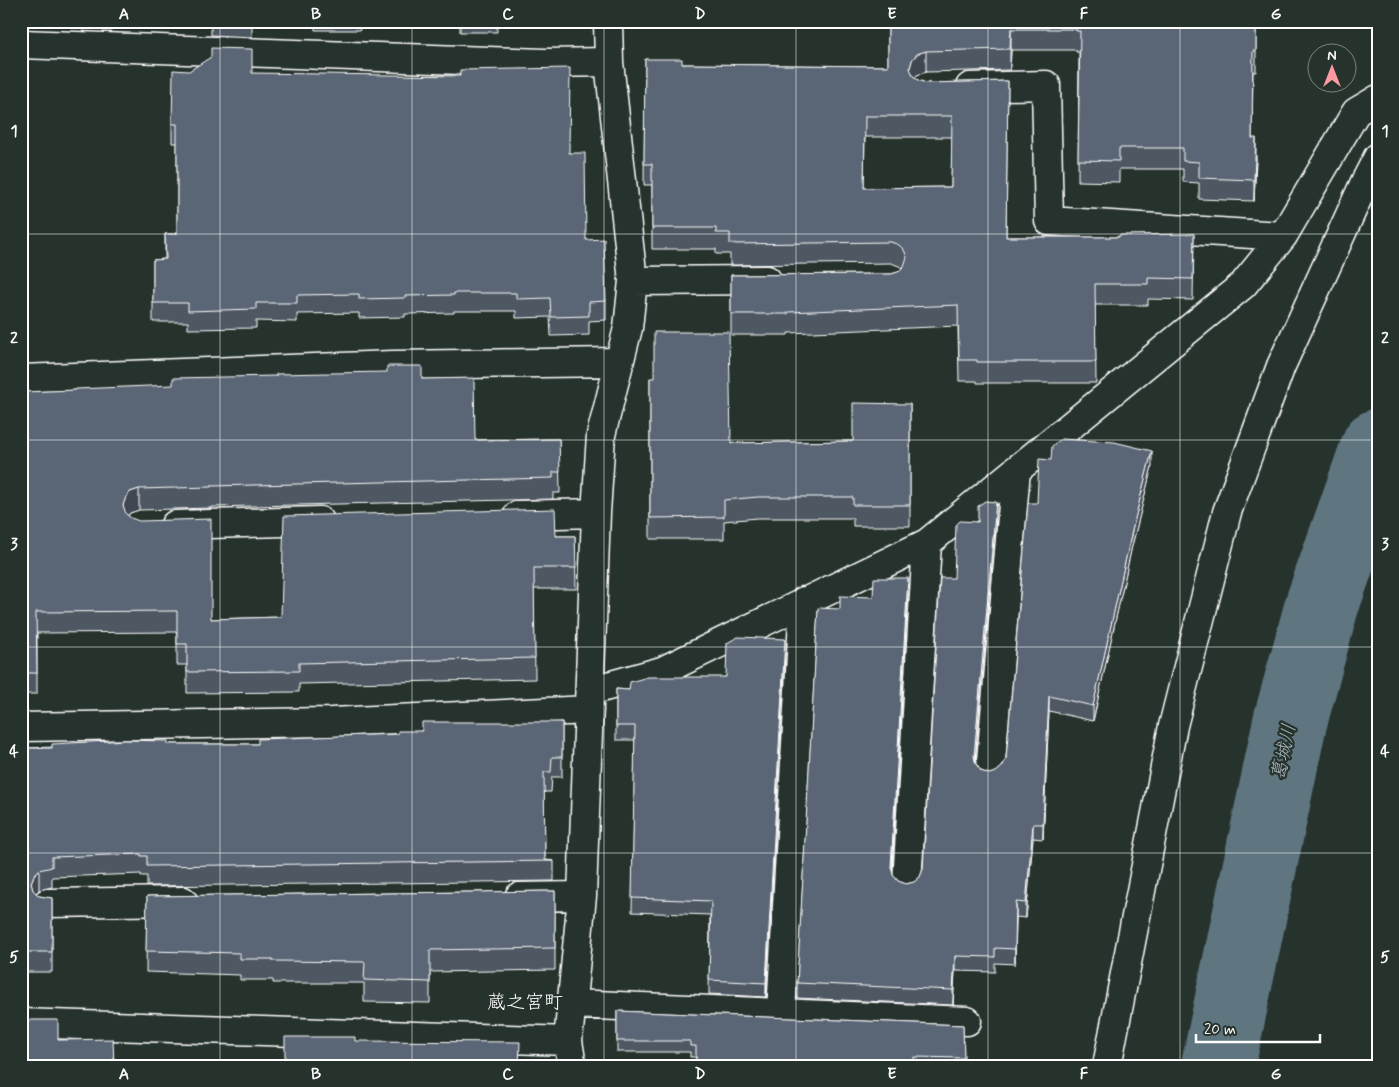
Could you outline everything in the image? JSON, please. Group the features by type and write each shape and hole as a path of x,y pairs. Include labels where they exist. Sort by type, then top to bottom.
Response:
{"street":[{"path":"21,1023 570,1054 572,1004 582,896 596,513 601,434 628,328 633,281 609,62 608,21"},
{"path":"21,44 544,63 609,62"},
{"path":"944,88 1046,85 1049,221 1283,236"},
{"path":"21,727 331,722 589,701 662,671 927,543 1244,285 1283,236 1356,112 1378,99"},
{"path":"1107,1066 1173,726 1226,512 1281,366 1378,157"},
{"path":"633,281 792,280"},
{"path":"21,379 393,365 619,362"},
{"path":"990,773 1025,463"},
{"path":"497,516 596,513"},
{"path":"149,526 348,520"},
{"path":"907,883 927,543"},
{"path":"781,1013 804,602"},
{"path":"493,898 582,896"},
{"path":"47,903 206,901"},
{"path":"572,1004 967,1021"}],"building":[{"path":"888,21 1256,21 1256,51 1253,51 1252,138 1256,138 1254,180 1199,178 1199,162 1183,161 1183,148 1119,148 1119,161 1078,160 1080,31 1076,31 1076,29 1011,29 1010,49 926,51 917,54 912,60 910,68 913,76 926,83 1008,81 1006,237 1119,237 1119,235 1194,234 1193,279 1148,278 1148,284 1095,284 1096,362 977,362 977,360 959,360 958,305 788,312 788,314 731,314 731,275 891,274 898,272 904,266 907,257 899,245 891,242 730,244 730,233 716,233 716,228 652,228 652,164 644,164 645,59 682,59 682,64 888,66","holes":["865,116 952,116 951,187 864,188"]},
{"path":"211,48 252,49 252,73 460,76 460,70 570,68 569,153 585,153 586,240 604,239 606,301 589,302 589,316 551,317 550,298 516,299 516,293 454,293 454,295 359,299 359,294 297,295 297,303 256,303 256,309 188,311 188,303 153,303 153,260 166,259 165,234 177,234 177,124 172,124 173,70 189,71 211,57"},
{"path":"654,332 729,332 731,443 853,441 853,403 910,404 910,505 853,505 853,497 758,497 724,500 724,517 650,518 650,378 654,378"},
{"path":"387,366 422,366 422,379 474,378 475,440 559,439 560,472 553,472 553,478 139,489 130,492 126,497 123,505 126,514 139,521 211,519 211,619 281,617 284,516 555,509 556,536 575,536 576,568 534,568 535,658 299,663 299,671 187,672 187,644 177,644 177,611 36,612 37,673 21,673 21,392 173,385 173,378 387,372"},
{"path":"1061,439 1114,442 1152,451 1093,706 1049,696 1043,824 1033,824 1026,903 1016,902 1015,949 995,948 995,957 955,956 953,990 797,983 818,608 840,609 840,596 873,597 874,578 908,578 891,867 893,875 898,881 906,884 914,882 920,877 923,869 940,578 954,578 956,525 960,521 978,522 978,506 985,501 996,502 974,757 981,771 989,774 996,772 1002,767 1006,759 1028,503 1037,503 1039,459 1051,460 1052,446"},
{"path":"738,637 785,639 766,983 709,980 711,901 632,898 635,726 616,726 616,689 629,690 630,682 648,677 726,677 727,643"},
{"path":"422,722 562,722 562,757 552,757 551,772 544,772 545,860 554,861 147,866 147,856 141,856 141,854 52,857 52,867 39,870 34,875 31,883 33,890 39,896 52,898 52,952 21,952 21,748 52,748 52,744 126,740 168,741 168,744 258,744 258,739 398,734 398,731 422,731"},
{"path":"555,891 555,948 430,950 430,982 364,980 365,962 273,961 273,959 240,959 240,953 146,951 147,896"},
{"path":"617,1011 963,1025 964,1058 914,1057 914,1066 696,1066 696,1046 690,1046 690,1041 617,1041"},
{"path":"21,1020 58,1020 58,1040 113,1039 114,1066 21,1066"},
{"path":"285,1037 355,1037 355,1041 520,1042 519,1066 285,1066"}],"waterway":[{"name":"葛城川","path":"1218,1066 1290,722 1322,605 1378,446"}],"district":[{"name":"蔵之宮町","path":"525,1002"}]}
